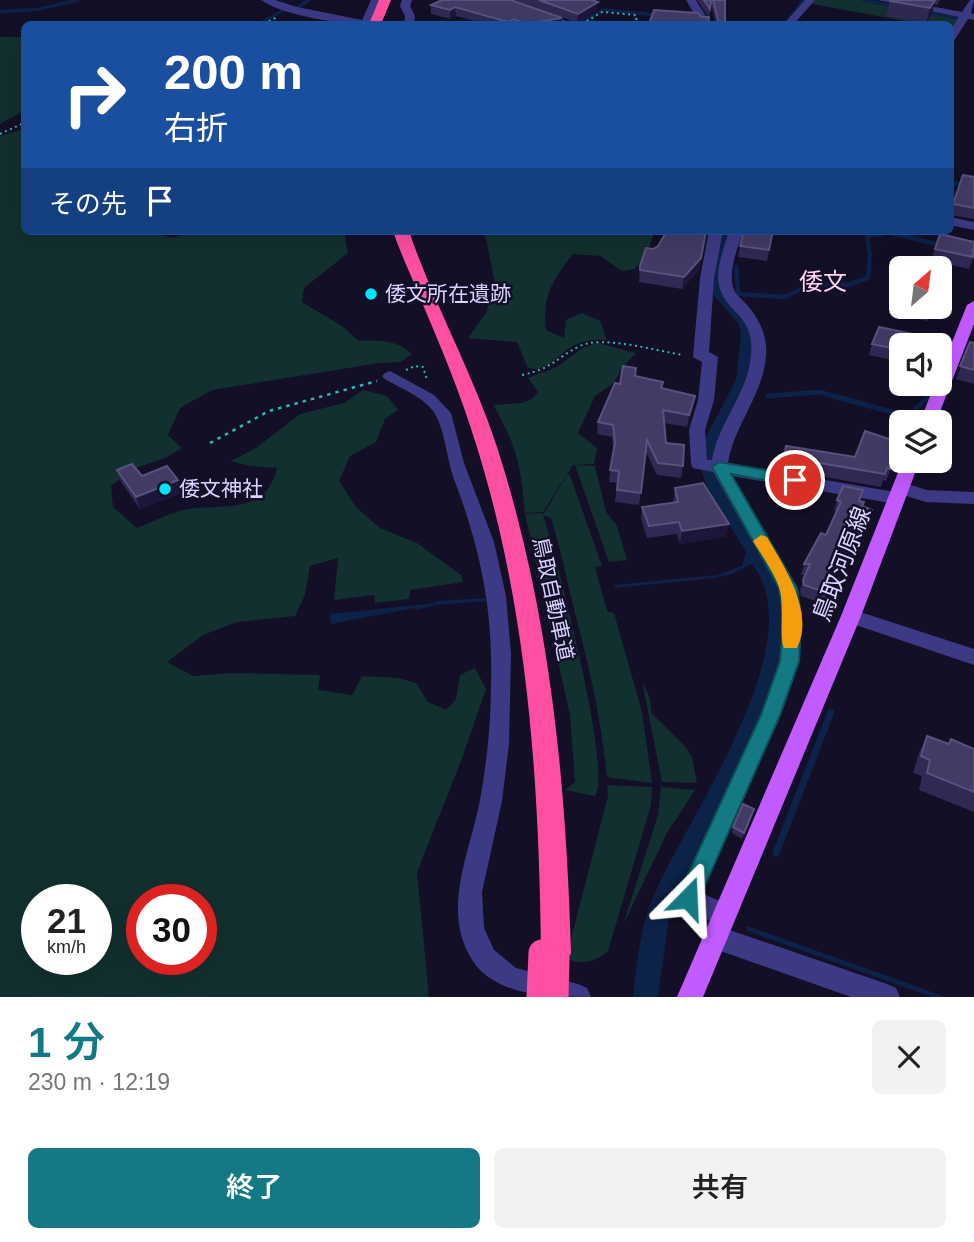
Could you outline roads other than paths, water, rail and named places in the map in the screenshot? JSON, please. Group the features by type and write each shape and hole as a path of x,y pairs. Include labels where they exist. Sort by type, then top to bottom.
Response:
{"highway":[{"path":"376,21 387,0"},
{"path":"382,21 387,0"},
{"name":"鳥取自動車道","path":"394,235 475,447 512,590 534,739 549,953 555,997"},
{"name":"鳥取自動車道","path":"403,235 459,370 487,447 526,590 548,738 555,859 549,953 540,997"}],"main road":[{"path":"933,410 974,305"},
{"name":"鳥取河原線","path":"690,997 851,616 907,473"}],"street":[{"path":"266,0 295,10 351,21"},
{"path":"367,21 376,0"},
{"path":"407,0 405,6 409,21"},
{"path":"498,0 560,21"},
{"path":"691,0 703,21"},
{"path":"792,21 810,0"},
{"path":"883,0 970,16"},
{"path":"954,34 970,16 974,1"},
{"path":"954,222 974,226"},
{"path":"715,235 708,260 701,357 710,358 705,400 697,430 696,454 699,464 899,493 974,498"},
{"path":"735,235 726,286 730,295 750,317 758,335 759,356 749,393 725,439 719,467 788,588 792,615 790,661 771,715 688,898 719,926 887,997"},
{"path":"390,376 438,406 444,415 453,452 492,568 501,649 498,746 491,803 472,874 470,917 478,947 501,973 521,984 578,997"},
{"path":"851,616 974,657"}],"water":[{"path":"718,235 732,235 722,266 754,339 746,387 718,440 714,456 780,587 788,614 783,661 774,692 669,917 658,997 633,997 640,944 650,906 739,729 757,682 768,637 767,597 752,564 732,574 714,578 615,588 614,585 717,575 742,566 746,552 707,487 700,467 701,450 707,435 736,380 741,333 738,323 710,291"},
{"path":"486,598 486,601 435,605 331,624 330,614 436,601"},
{"path":"747,926 946,997 932,997 747,931"}],"waterway":[{"path":"0,12 40,9 78,0"},
{"path":"297,8 309,0"},
{"path":"787,21 804,0"},
{"path":"863,0 895,6"},
{"path":"701,9 709,21"},
{"path":"583,21 603,10 658,15"},
{"path":"264,21 282,11"},
{"path":"925,11 959,18"},
{"path":"635,16 635,21"},
{"path":"954,183 974,186"},
{"path":"738,294 784,297 810,285 847,285 868,278 870,255 867,236 874,235"},
{"path":"899,235 940,245"},
{"path":"736,267 738,290"},
{"path":"768,396 819,392 889,411"},
{"path":"915,410 927,398"},
{"path":"776,853 831,712"},
{"path":"687,914 705,922"}],"place":[{"name":"倭文所在遺跡","path":"371,294"},
{"name":"倭文神社","path":"165,489"}],"district":[{"name":"倭文","path":"823,282"}]}
